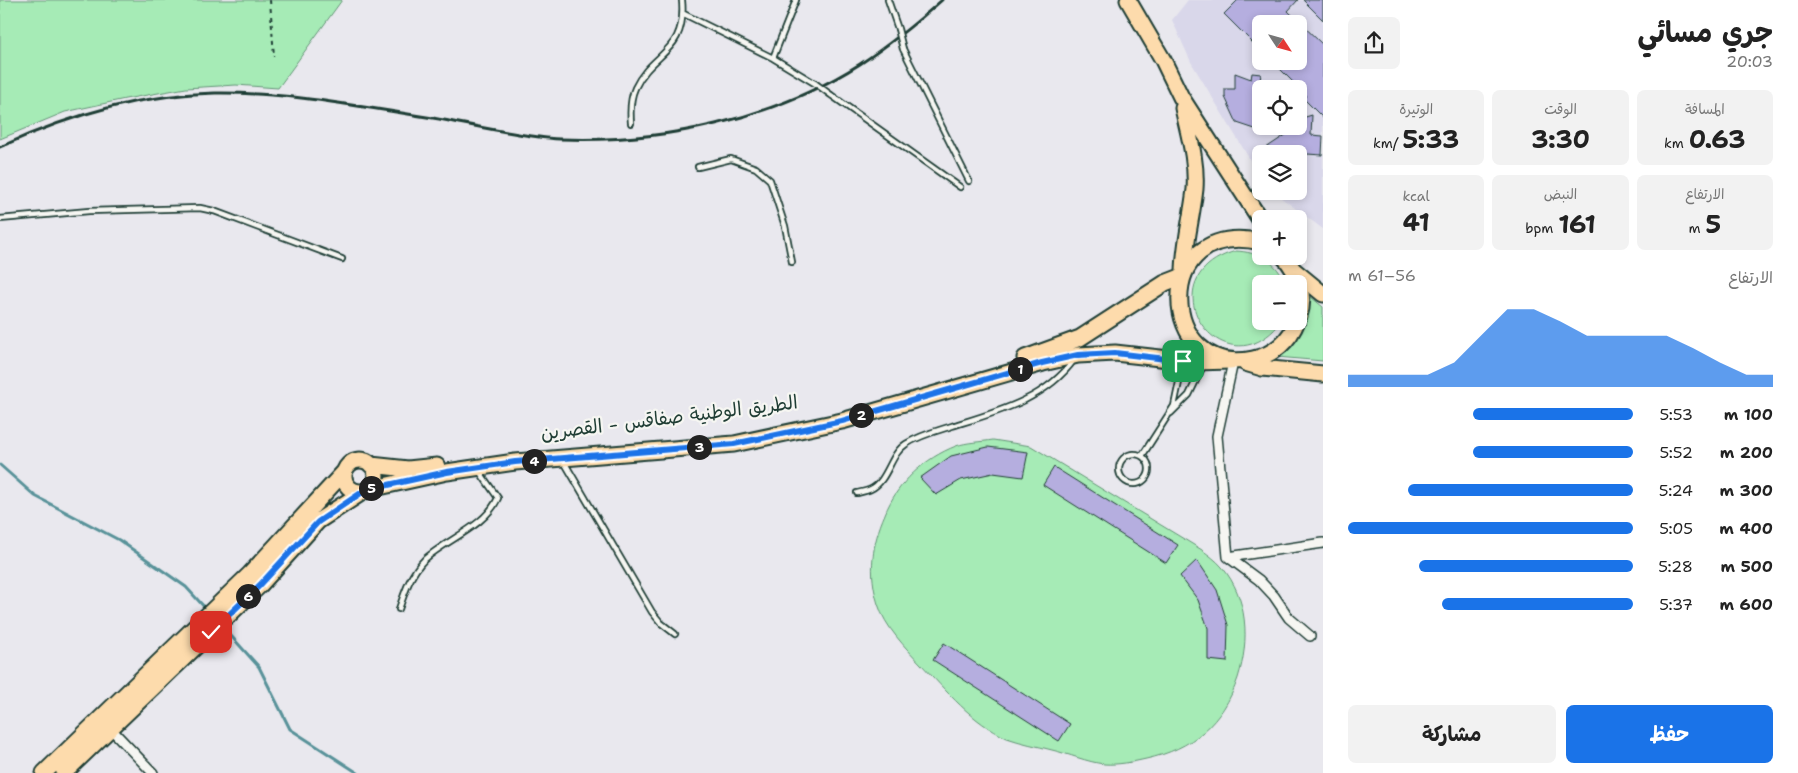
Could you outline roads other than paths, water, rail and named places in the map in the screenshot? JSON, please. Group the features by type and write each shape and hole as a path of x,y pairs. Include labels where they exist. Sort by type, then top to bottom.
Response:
{"main road":[{"path":"1128,0 1163,60 1181,97 1254,210"},
{"path":"1181,97 1193,153 1195,187 1184,256 1184,275"},
{"path":"1252,240 1244,238 1226,240 1209,247 1195,258 1184,275 1178,294 1180,313 1186,329 1198,344 1213,354 1235,362 1262,368 1323,374"},
{"path":"1290,265 1323,294"},
{"path":"1295,271 1296,275"},
{"name":"الطريق الوطنية صفاقس - القصرين","path":"371,465 408,468 594,450 735,433 818,418 1036,355 1080,338 1166,283 1184,275"},
{"path":"1235,362 1262,358 1280,347 1293,330"},
{"name":"الطريق الوطنية صفاقس - القصرين","path":"44,773 157,675 255,579 318,522 366,491 477,468 734,444 842,421 1042,363 1078,355 1115,353 1205,363 1235,362"},
{"path":"356,461 366,462 371,465 376,479 366,491 355,492 344,482 347,466 356,461"},
{"name":"الطريق الوطنية صفاقس - القصرين","path":"255,579 345,471"},
{"name":"الطريق الوطنية صفاقس - القصرين","path":"64,773 111,729 157,675"}],"street":[{"path":"1235,362 1217,436 1228,557 1259,580 1274,596 1289,618 1310,636"},
{"path":"1228,557 1323,544"},
{"path":"111,729 153,773"}],"lane":[{"path":"631,123 630,107 635,88 679,34 684,14 682,0"},
{"path":"773,58 796,0"},
{"path":"888,0 903,49 969,181"},
{"path":"684,14 773,58 816,84 960,187"},
{"path":"698,167 731,159 756,168 770,180 785,226 792,262"},
{"path":"0,219 89,211 200,208 214,211 342,259"},
{"path":"856,493 872,489 904,446 922,435 989,415 1032,398 1066,372 1078,355"},
{"path":"1142,456 1177,398 1183,361"},
{"path":"1169,413 1189,395 1205,363"},
{"path":"1129,454 1142,456 1149,469 1146,478 1137,484 1127,483 1120,476 1118,470 1121,460 1129,454"},
{"path":"562,459 652,612 661,623 675,634"},
{"path":"398,610 410,578 425,559 465,532 494,506 498,498 477,468"}],"waterway":[{"path":"0,465 35,496 119,540 186,587 207,610"},
{"path":"223,627 259,667 290,729 358,773"}],"railway":[{"path":"0,147 51,126 132,102 187,94 215,93 270,95 324,101 545,138 599,139 677,132 716,124 754,113 790,100 826,83 860,64 881,49 942,0"}]}
